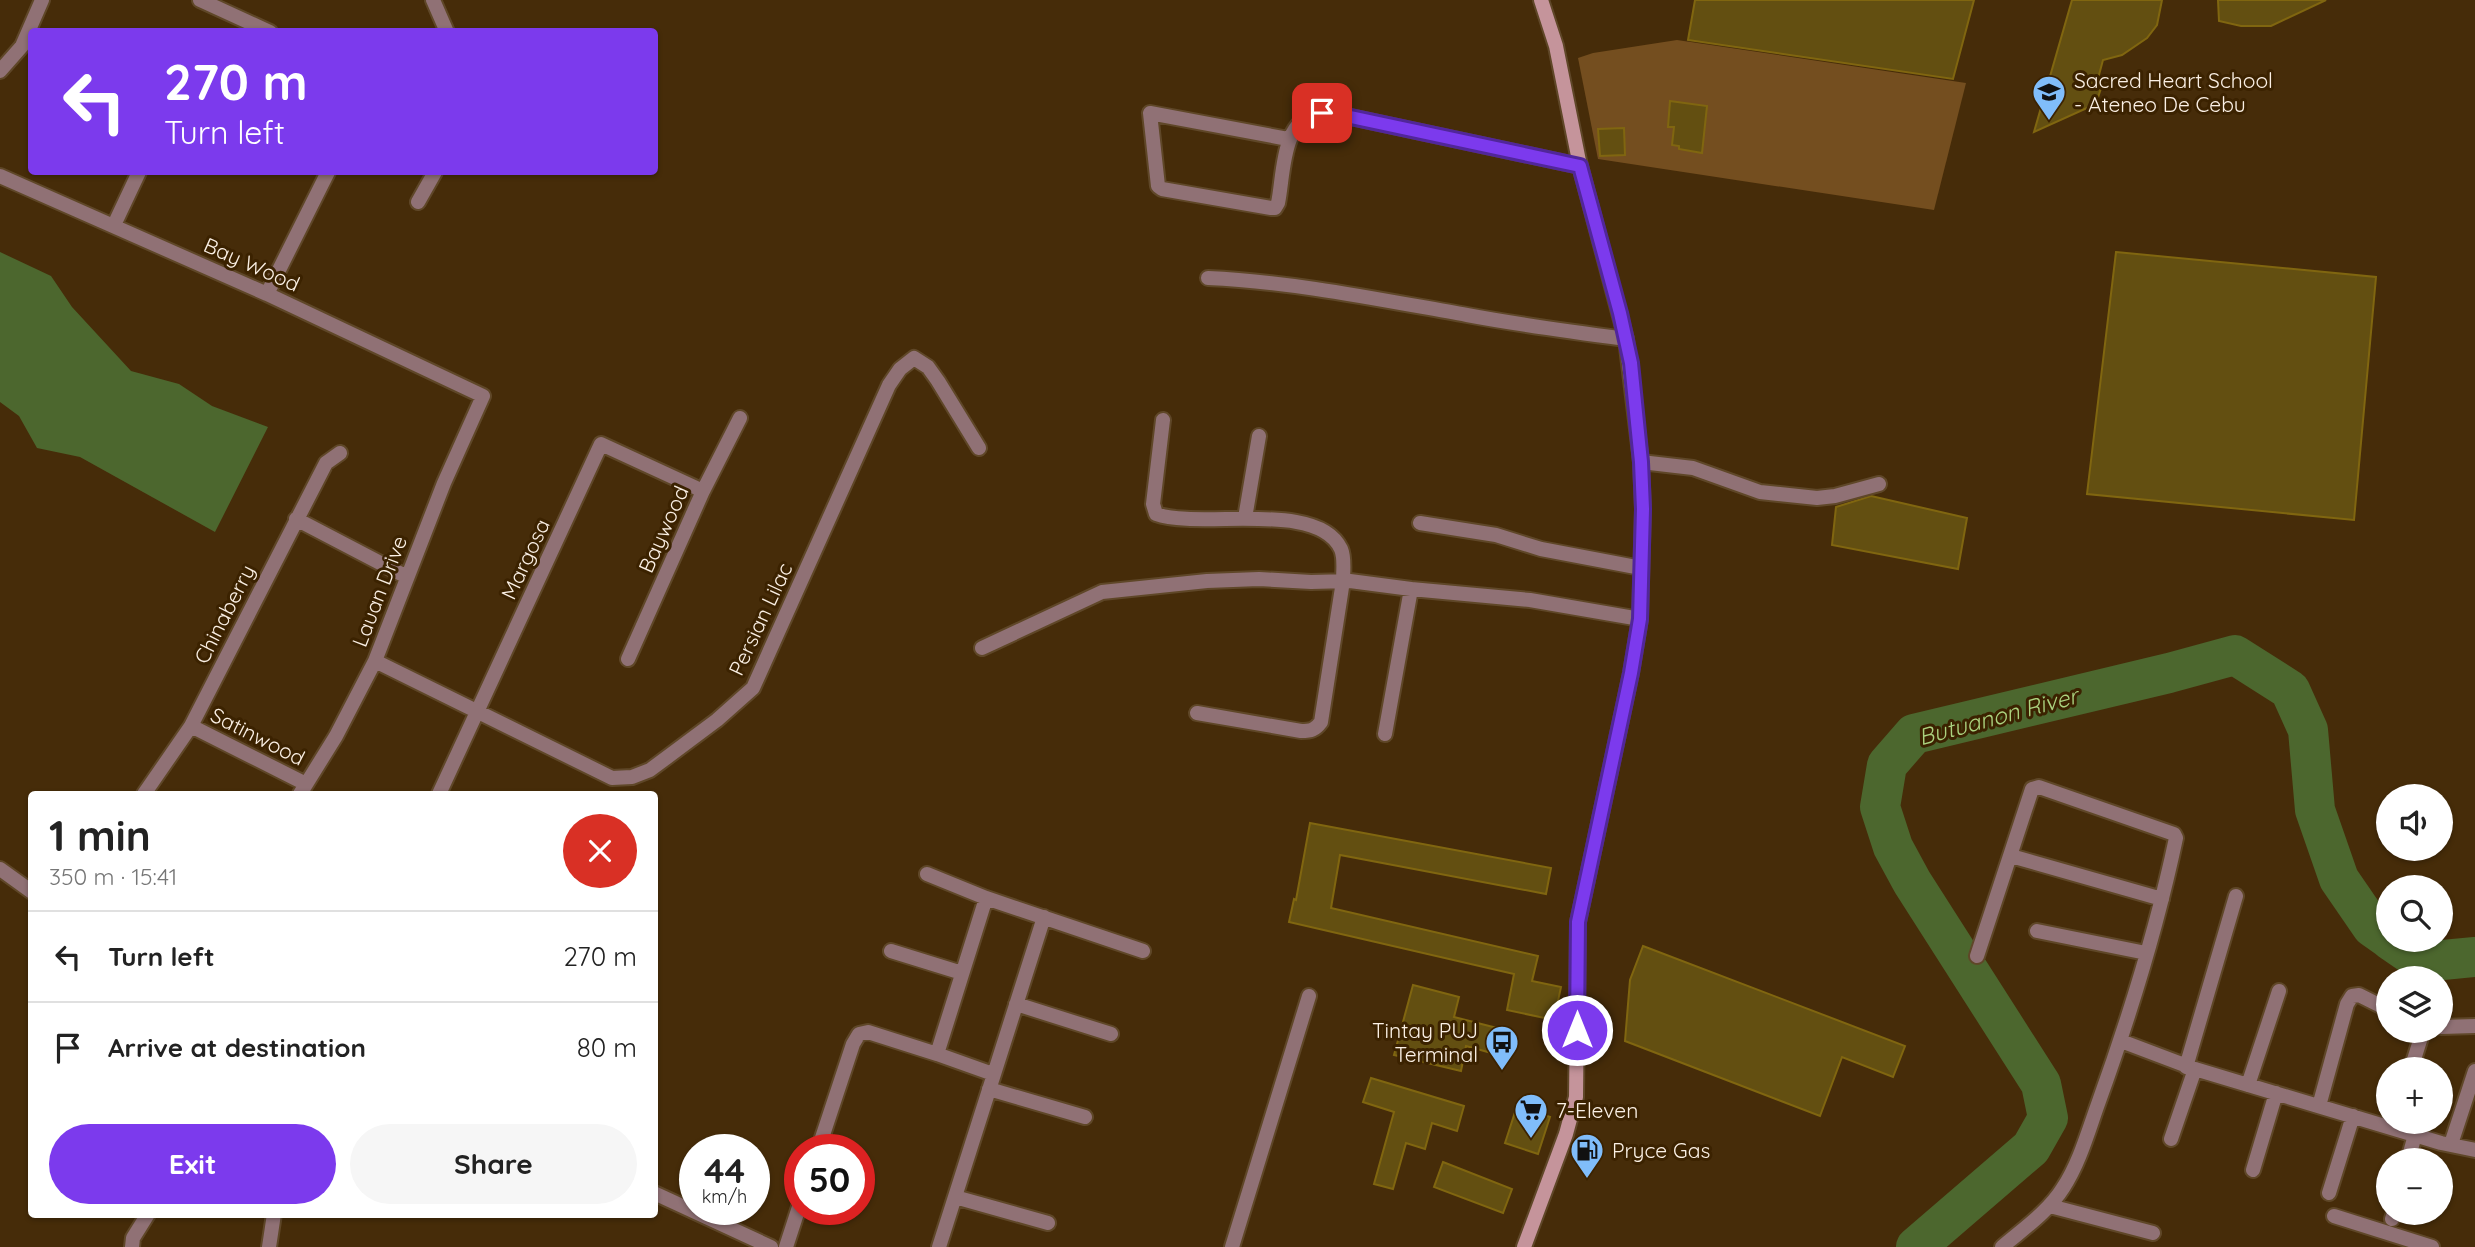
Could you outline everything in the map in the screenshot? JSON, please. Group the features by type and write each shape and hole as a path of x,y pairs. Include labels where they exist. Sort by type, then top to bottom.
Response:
{"main road":[{"path":"1524,1247 1566,1133 1576,1097 1578,922 1640,619 1643,509 1641,462 1626,339 1580,166 1556,46 1541,0"}],"street":[{"path":"30,28 42,0"},
{"path":"200,0 261,28"},
{"path":"433,0 445,28"},
{"path":"0,71 22,46 28,32"},
{"path":"1288,139 1150,113 1155,179 1158,186 1275,208 1280,195 1288,139 1310,116 1322,113 1580,166"},
{"path":"114,225 138,175"},
{"path":"267,294 326,175"},
{"path":"418,202 433,175"},
{"name":"Bay Wood","path":"0,176 267,294 484,396"},
{"path":"1208,278 1260,280 1317,288 1514,324 1626,339"},
{"name":"Persian Lilac","path":"375,661 612,778 632,777 650,770 717,720 753,688 889,385 900,369 914,358 928,367 979,448"},
{"name":"Lauan Drive","path":"303,789 336,736 375,661 444,483 484,396"},
{"name":"Baywood","path":"628,659 703,491 740,418"},
{"path":"1163,419 1153,504 1156,514 1176,518 1245,518 1301,523 1320,527 1341,549 1343,581 1321,722 1317,728 1301,731 1197,713"},
{"path":"1245,518 1259,436"},
{"name":"Margosa","path":"440,791 601,444 703,491"},
{"name":"Chinaberry","path":"146,791 191,726 326,463 340,453"},
{"path":"1641,462 1693,468 1759,492 1817,498 1879,484"},
{"path":"296,519 407,577"},
{"path":"1420,523 1496,535 1541,549 1641,568"},
{"path":"982,648 1102,592 1207,580 1343,581 1530,600 1640,619"},
{"path":"1385,734 1411,589"},
{"name":"Satinwood","path":"191,726 303,789"},
{"path":"1977,956 2032,789 2039,787 2174,834 2176,838 2162,899 2121,1041 2080,1152 2065,1187 2050,1206 2002,1247"},
{"path":"2011,856 2162,899"},
{"path":"0,869 28,889"},
{"path":"926,874 986,898 1143,951"},
{"path":"2171,1139 2236,896"},
{"path":"937,1054 986,898"},
{"path":"939,1247 1044,918"},
{"path":"2037,930 2146,953"},
{"path":"891,951 962,973"},
{"path":"2248,1085 2279,991"},
{"path":"2319,1107 2347,1004 2352,996 2360,995 2376,1003"},
{"path":"1232,1247 1309,996"},
{"path":"1016,1004 1111,1034"},
{"path":"2453,1027 2475,1026"},
{"path":"823,1134 853,1044 859,1034 868,1032 937,1054 991,1081 1085,1117"},
{"path":"2121,1041 2191,1068 2319,1107 2376,1121"},
{"path":"2451,1144 2475,1071"},
{"path":"2253,1170 2276,1093"},
{"path":"2329,1193 2353,1116"},
{"path":"2411,1148 2415,1135 2475,1150"},
{"path":"658,1195 771,1247"},
{"path":"955,1197 1048,1223"},
{"path":"2050,1206 2153,1233"},
{"path":"2334,1216 2432,1247"},
{"path":"132,1247 133,1238 146,1218"},
{"path":"268,1247 274,1218"},
{"path":"272,1231 279,1218"},
{"path":"786,1247 793,1225"}],"shaded area":[{"path":"1677,40 1966,83 1934,210 1598,159 1578,58 1593,53"},
{"path":"0,252 51,276 72,307 131,371 179,384 212,406 268,427 215,532 80,457 37,448 19,416 0,402"}],"building":[{"path":"1695,0 1974,0 1953,79 1688,40"},
{"path":"2072,0 2162,0 2157,25 2147,38 2122,55 2103,60 2096,86 2101,88 2096,104 2034,132"},
{"path":"2218,0 2326,0 2271,26 2241,26 2219,21"},
{"path":"1670,101 1707,106 1702,153 1672,145 1674,127 1668,127"},
{"path":"1624,128 1625,155 1600,156 1598,129"},
{"path":"2116,252 2376,277 2354,520 2087,494"},
{"path":"1871,496 1967,518 1958,569 1832,545 1836,507"},
{"path":"1310,823 1551,868 1546,894 1340,855 1331,908 1538,956 1532,981 1561,987 1554,1020 1507,1010 1514,974 1289,922 1294,899 1296,900"},
{"path":"1643,946 1905,1046 1893,1077 1842,1057 1820,1116 1625,1041 1630,980"},
{"path":"1413,985 1459,997 1454,1017 1501,1029 1495,1054 1466,1046 1461,1071 1394,1055"},
{"path":"1371,1078 1464,1106 1457,1131 1432,1123 1425,1149 1406,1143 1393,1189 1374,1184 1394,1112 1363,1102"},
{"path":"1517,1106 1550,1117 1538,1154 1505,1143"},
{"path":"1443,1162 1512,1189 1503,1213 1434,1187"}],"waterway":[{"name":"Butuanon River","path":"1916,1247 2031,1148 2048,1118 2041,1084 1912,882 1893,847 1880,807 1887,765 1914,734 2235,655 2290,690 2308,730 2315,810 2339,879 2376,930"},
{"name":"Butuanon River","path":"2407,952 2422,962 2475,957"}],"place":[{"name":"Sacred Heart School - Ateneo De Cebu","path":"2049,122"},
{"name":"Tintay PUJ Terminal","path":"1502,1072"},
{"name":"7-Eleven","path":"1531,1140"},
{"name":"Pryce Gas","path":"1587,1180"}],"route":[{"path":"1322,113 1580,166 1631,363 1643,509 1640,619 1578,922 1577,1030"}]}
